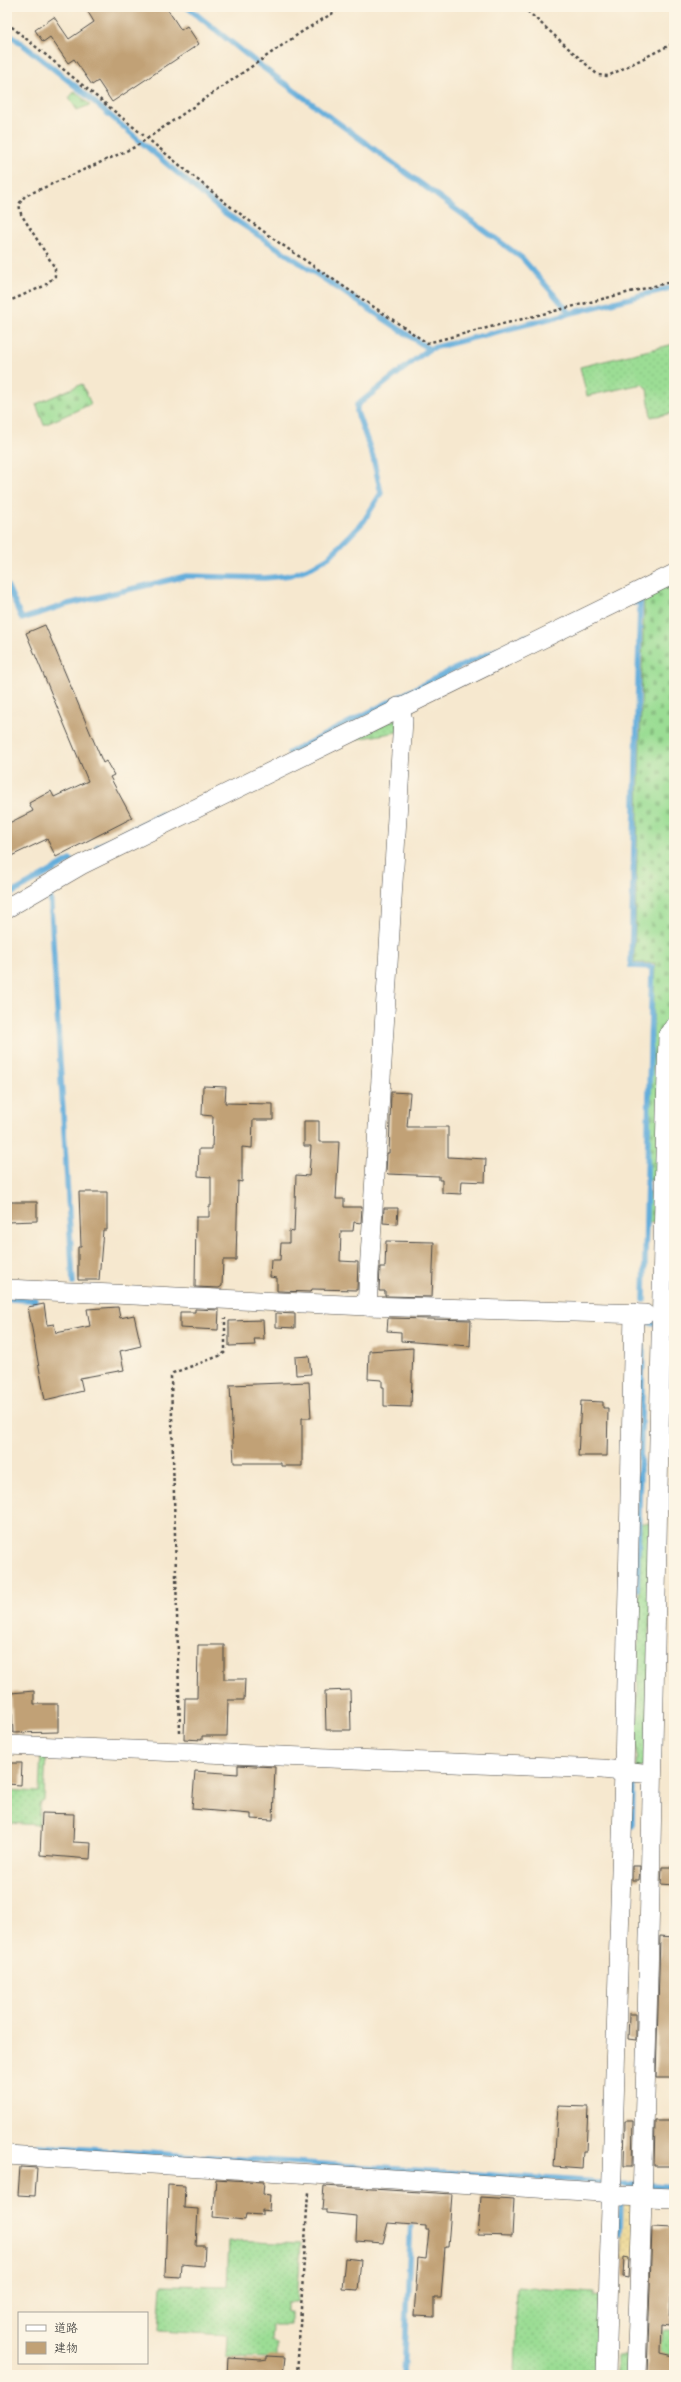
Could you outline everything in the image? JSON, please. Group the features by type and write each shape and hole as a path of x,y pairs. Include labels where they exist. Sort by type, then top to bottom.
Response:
{"street":[{"path":"7,908 80,865 400,712 674,574"},
{"path":"367,1306 400,712"},
{"path":"606,2375 618,2196 636,1772 664,1319 668,1036 674,1027"},
{"path":"7,1289 634,1320 664,1319"},
{"path":"634,1320 636,1772 642,2196 636,2375"},
{"path":"7,1745 636,1772"},
{"path":"7,2155 309,2172 601,2192 618,2196 674,2198"}],"path":[{"path":"7,302 44,286 55,276 55,268 21,214 19,204 21,199 138,144 257,63 343,7"},
{"path":"524,7 598,75 608,76 674,44"},
{"path":"7,23 227,204 275,240 427,343 674,281"},
{"path":"180,1735 172,1377 173,1373 180,1369 222,1355 225,1352 225,1310"},
{"path":"297,2375 309,2172"}],"green space":[{"path":"75,91 90,105 77,110 69,98"},
{"path":"674,344 674,413 651,417 647,389 642,384 587,396 580,367"},
{"path":"82,384 91,404 44,425 36,404"},
{"path":"674,581 674,1031 662,1180 648,1180 655,963 634,963 644,596"},
{"path":"397,718 398,732 351,740"},
{"path":"648,1193 662,1193 660,1222 648,1222"},
{"path":"641,1523 652,1523 647,1765 636,1769"},
{"path":"41,1752 46,1752 44,1801 39,1804 39,1825 7,1823 7,1790 39,1792"},
{"path":"229,2241 301,2244 297,2302 287,2302 287,2312 291,2312 291,2325 272,2325 271,2342 277,2344 277,2358 226,2357 227,2335 159,2331 162,2285 227,2286"},
{"path":"517,2287 594,2292 594,2296 601,2297 599,2375 514,2375"},
{"path":"663,2330 674,2330 674,2355 652,2354 653,2341 662,2342"},
{"path":"617,2356 632,2356 632,2375 617,2375"}],"sand":[{"path":"623,2203 637,2204 636,2259 621,2259"}],"building":[{"path":"85,7 166,7 181,30 187,26 199,44 112,102 98,81 92,85 74,59 68,63 50,37 43,42 35,30 54,17 69,39 94,22"},
{"path":"45,625 103,763 106,761 114,775 110,777 132,818 56,857 47,839 7,858 7,824 33,811 29,803 51,791 54,797 88,781 26,633"},
{"path":"203,1086 226,1087 225,1103 273,1104 273,1120 253,1120 252,1148 242,1147 242,1182 238,1181 236,1260 223,1260 222,1286 219,1288 195,1287 196,1217 209,1217 209,1206 211,1206 211,1177 198,1176 199,1149 212,1149 213,1116 202,1115"},
{"path":"391,1092 410,1093 407,1127 448,1127 448,1157 486,1159 485,1182 462,1181 461,1194 442,1193 442,1180 439,1180 439,1176 388,1174 386,1172 387,1153 389,1153"},
{"path":"304,1121 319,1121 319,1142 339,1142 336,1199 344,1199 344,1207 362,1207 361,1223 354,1222 353,1231 341,1231 340,1261 358,1262 357,1290 312,1289 311,1292 277,1291 277,1278 270,1277 271,1260 280,1260 281,1243 289,1243 289,1231 294,1232 296,1175 309,1176 311,1146 304,1146"},
{"path":"79,1192 107,1192 107,1230 103,1230 99,1280 78,1280 78,1247 81,1247"},
{"path":"7,1202 37,1202 37,1221 7,1222"},
{"path":"384,1208 398,1208 397,1224 383,1223"},
{"path":"386,1241 434,1242 432,1297 385,1296 385,1291 379,1291 380,1267 385,1267"},
{"path":"44,1304 47,1325 54,1324 56,1333 90,1326 87,1309 118,1307 120,1318 134,1315 141,1346 120,1351 124,1370 80,1378 83,1391 45,1400 28,1307"},
{"path":"195,1309 219,1310 218,1330 180,1328 180,1312 195,1312"},
{"path":"276,1313 295,1314 295,1328 276,1327"},
{"path":"388,1318 471,1320 470,1346 401,1341 401,1332 387,1331"},
{"path":"263,1320 264,1339 254,1339 255,1345 229,1346 229,1321"},
{"path":"413,1348 411,1407 384,1406 384,1387 382,1387 382,1380 368,1379 369,1351"},
{"path":"309,1356 311,1374 296,1375 295,1357"},
{"path":"309,1382 311,1418 302,1418 302,1466 281,1466 281,1463 234,1463 230,1385"},
{"path":"581,1401 603,1402 603,1408 608,1408 607,1456 578,1456"},
{"path":"198,1645 224,1645 224,1679 245,1679 244,1700 228,1700 227,1736 202,1736 202,1740 184,1739 185,1698 197,1698"},
{"path":"350,1690 351,1730 326,1730 325,1691"},
{"path":"34,1691 34,1704 58,1704 58,1732 13,1733 11,1693"},
{"path":"7,1763 22,1763 21,1785 7,1784"},
{"path":"238,1765 275,1767 273,1820 251,1819 251,1814 192,1809 195,1771 238,1774"},
{"path":"42,1813 74,1814 73,1842 91,1843 90,1859 40,1855"},
{"path":"632,1866 640,1866 639,1880 632,1880"},
{"path":"662,1867 674,1867 674,1885 661,1884"},
{"path":"660,1936 674,1937 674,2078 656,2078"},
{"path":"629,2014 636,2014 636,2040 628,2039"},
{"path":"558,2106 588,2107 586,2151 583,2151 582,2169 554,2167"},
{"path":"625,2121 633,2121 632,2166 624,2166"},
{"path":"655,2121 674,2121 674,2166 654,2166"},
{"path":"20,2167 37,2168 35,2196 18,2195"},
{"path":"216,2179 264,2182 263,2194 270,2195 269,2211 262,2210 262,2215 246,2214 245,2220 213,2217"},
{"path":"168,2185 185,2186 184,2208 198,2209 196,2246 205,2246 204,2266 181,2264 180,2277 165,2276"},
{"path":"324,2186 452,2194 448,2247 445,2247 441,2298 434,2298 434,2317 414,2316 418,2258 426,2259 429,2230 426,2230 426,2226 388,2223 383,2243 356,2241 357,2216 327,2213 327,2210 322,2210"},
{"path":"481,2197 514,2199 512,2236 478,2235"},
{"path":"652,2227 674,2228 674,2276 672,2276 670,2325 662,2324 661,2353 674,2356 674,2375 647,2375"},
{"path":"624,2257 629,2258 628,2278 623,2277"},
{"path":"345,2258 361,2260 358,2290 342,2289"},
{"path":"267,2356 285,2357 283,2375 227,2375 228,2358 261,2360 267,2359"}],"waterway":[{"path":"187,7 261,66 522,258 570,313"},
{"path":"7,32 79,89 222,211 429,349 357,405 357,412 373,457 381,493 364,521 329,557 312,567 291,575 265,578 186,576 68,604 22,619 7,585"},
{"path":"429,349 674,287"},
{"path":"635,603 640,600 631,966 652,967 644,1300"},
{"path":"289,753 448,672 527,636"},
{"path":"97,847 162,814"},
{"path":"7,896 71,860"},
{"path":"52,887 50,891 73,1283"},
{"path":"7,1299 35,1300"},
{"path":"643,1322 674,1324"},
{"path":"637,1589 643,1346"},
{"path":"632,1827 633,1776"},
{"path":"7,2144 600,2182"},
{"path":"619,2184 636,2185"},
{"path":"651,2185 674,2187"},
{"path":"620,2235 621,2200"},
{"path":"404,2375 411,2217"}]}
